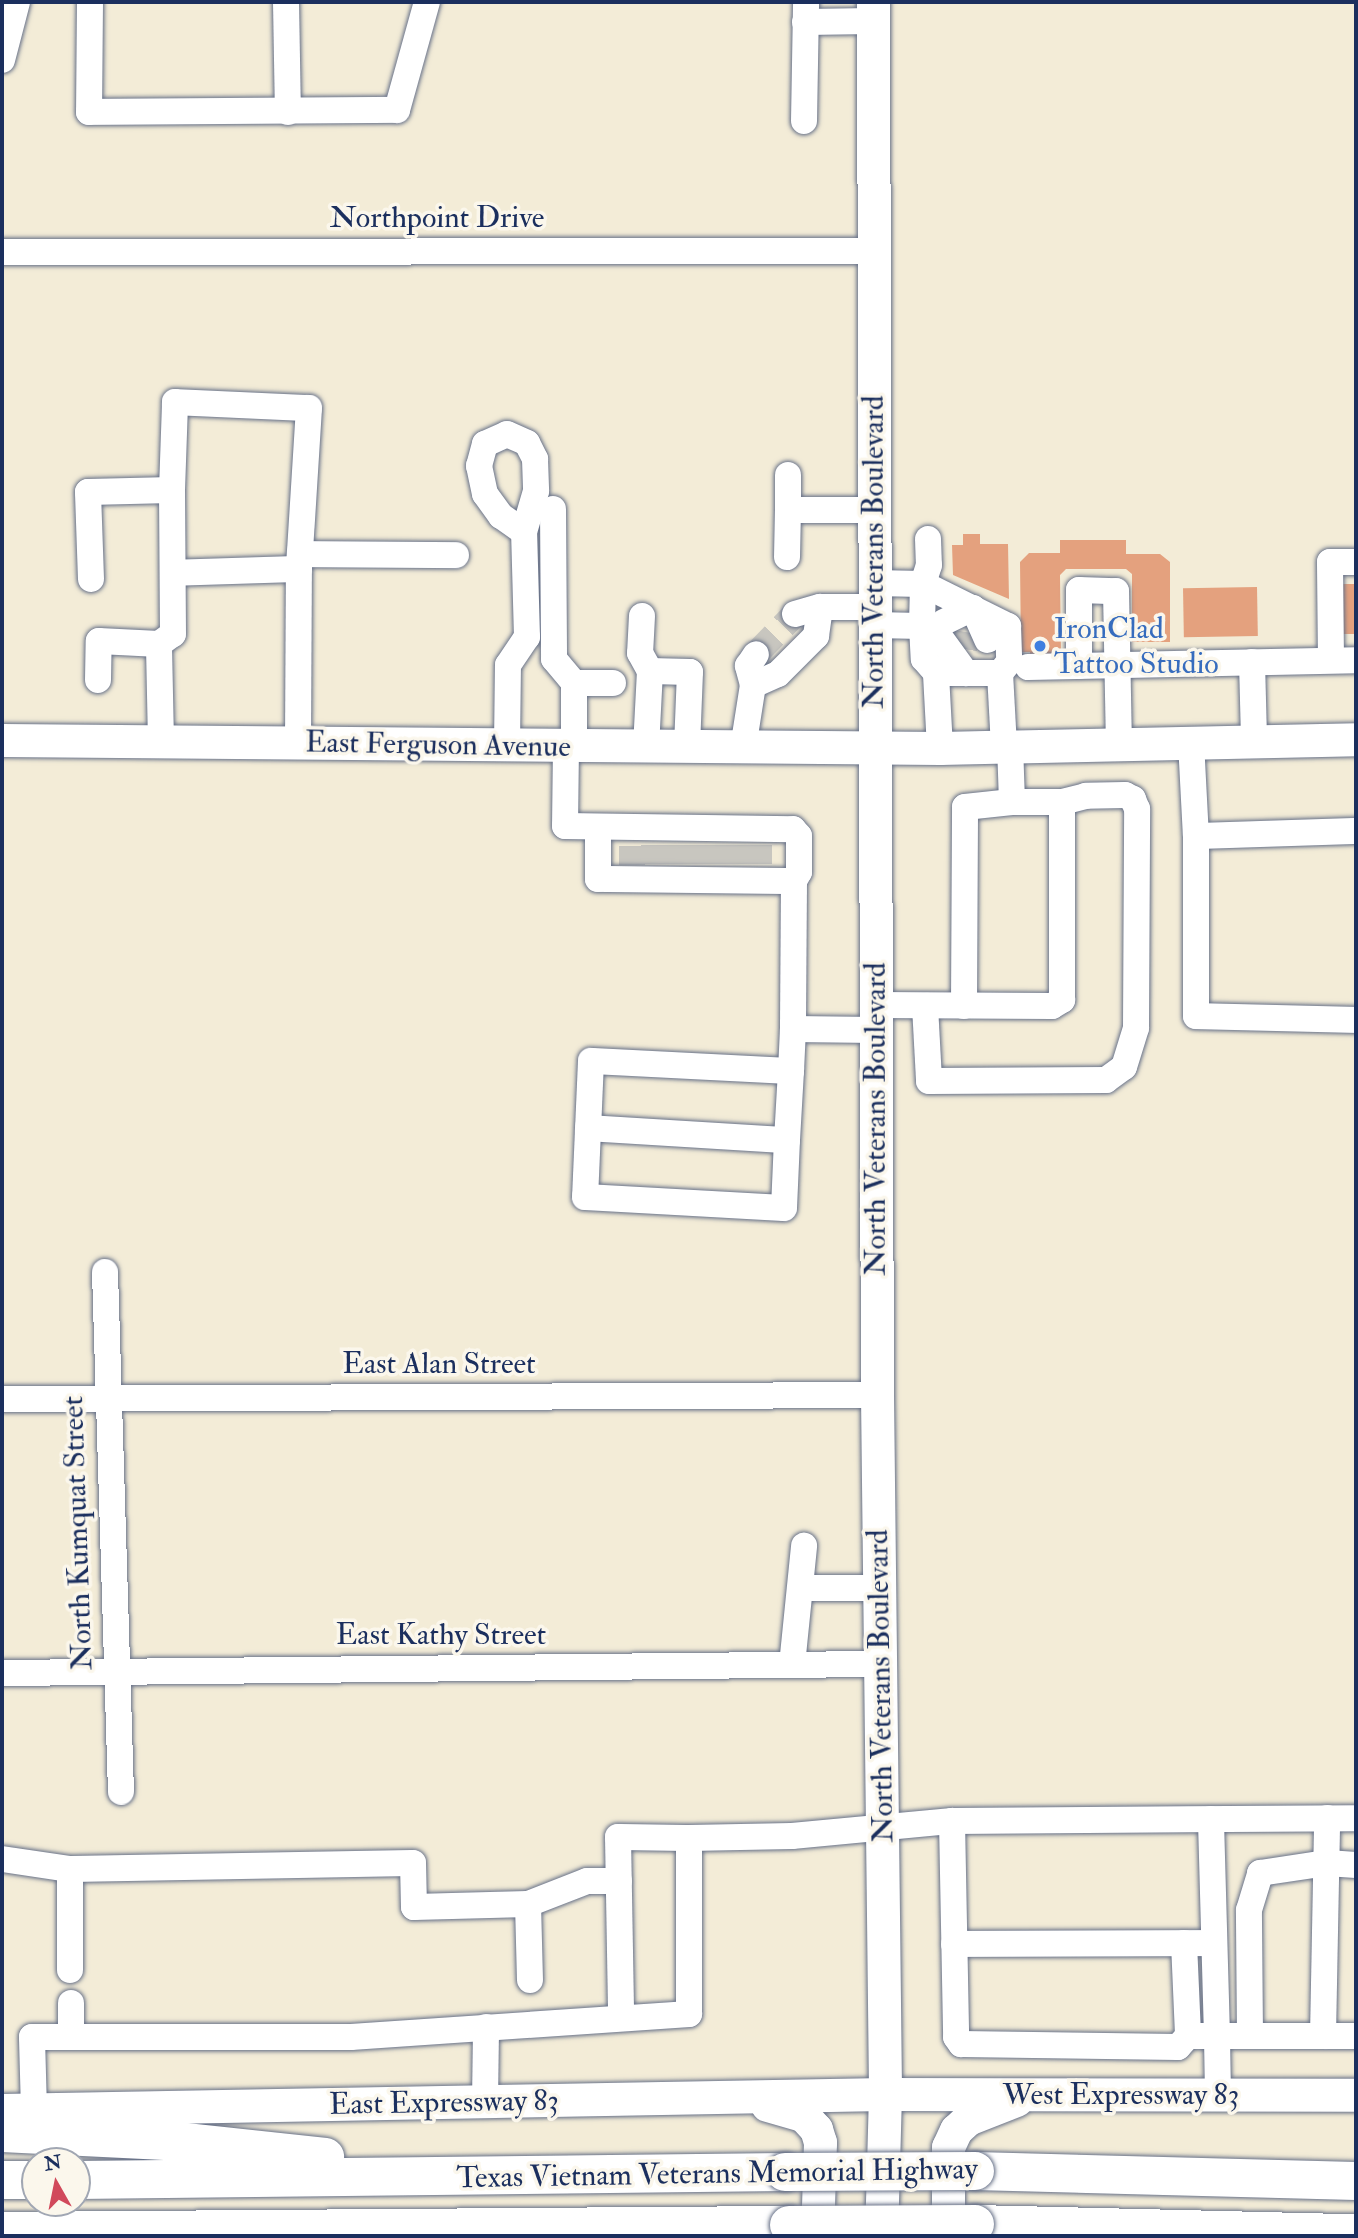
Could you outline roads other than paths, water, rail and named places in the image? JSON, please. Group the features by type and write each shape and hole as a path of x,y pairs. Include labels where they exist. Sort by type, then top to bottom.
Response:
{"highway":[{"path":"2,2133 185,2141 452,2177"},
{"name":"Texas Vietnam Veterans Memorial Highway","path":"91,2180 975,2171 1356,2181"},
{"path":"2,2180 21,2180"},
{"name":"Texas Vietnam Veterans Memorial Highway","path":"2,2231 962,2230 1356,2233"}],"main road":[{"name":"North Veterans Boulevard","path":"873,11 877,1395 885,2094 881,2236"},
{"name":"East Ferguson Avenue","path":"2,740 940,748 1356,739"},
{"name":"West Expressway 83","path":"885,2094 1356,2095"},
{"name":"East Expressway 83","path":"18,2110 885,2094"},
{"path":"962,2230 948,2147 956,2130 968,2119 1031,2094"},
{"path":"721,2097 790,2110 811,2120 820,2142 803,2231"}],"street":[{"path":"2,60 17,2"},
{"path":"90,2 89,112 397,110 427,2"},
{"path":"286,2 288,112"},
{"path":"804,121 805,12 873,11"},
{"name":"Northpoint Drive","path":"2,252 873,251"},
{"path":"99,680 99,641 159,644 173,634 172,490 175,402 309,408 299,562 298,744"},
{"path":"787,557 788,475"},
{"path":"91,579 88,492 172,490"},
{"path":"553,509 554,659 573,683 565,826 598,827 794,881"},
{"path":"788,510 873,510"},
{"path":"507,746 509,665 527,636 524,532"},
{"path":"753,685 778,674 816,636 808,610 874,605 923,584 929,565 928,539"},
{"path":"173,573 299,562 456,555"},
{"path":"1028,667 1344,660 1330,562 1356,562"},
{"path":"923,584 965,642"},
{"path":"923,584 965,642 1007,746 1012,802"},
{"path":"1079,666 1079,590 1116,591 1119,744"},
{"path":"874,605 965,642"},
{"path":"642,616 640,653 650,671 646,747"},
{"path":"936,673 965,642"},
{"path":"940,748 936,673 924,659 965,642"},
{"path":"159,644 161,742"},
{"path":"743,748 753,685 748,666 756,654"},
{"path":"1252,662 1254,741"},
{"path":"650,671 690,672 687,747"},
{"path":"573,683 614,683"},
{"path":"1191,742 1196,836 1196,1016 1356,1020"},
{"path":"925,1006 929,1081 1106,1080 1124,1068 1136,1028 1137,809 1133,799 1125,795 1086,796 1062,802 1012,802 965,807 964,1006"},
{"path":"793,1029 876,1018 925,1006 1052,1006 1062,999 1062,802"},
{"path":"598,827 598,879 793,829 799,836 799,872 794,881 793,1029 785,1208 585,1197 591,1061 791,1071"},
{"path":"1196,836 1356,831"},
{"path":"587,1128 787,1140"},
{"name":"North Kumquat Street","path":"105,1272 115,1671 121,1792"},
{"name":"East Alan Street","path":"2,1399 877,1395"},
{"path":"792,1665 803,1588 804,1546"},
{"path":"803,1588 879,1588"},
{"name":"East Kathy Street","path":"2,1673 880,1664"},
{"path":"1323,2036 1327,1818"},
{"path":"621,2016 618,1837 792,1836 952,1821 1356,1818"},
{"path":"1211,1819 1218,2095"},
{"path":"952,1821 956,2037 961,2044 1178,2047 1188,2036 1184,1943"},
{"path":"18,2110 33,2037 351,2037 621,2016 689,2014 689,1838"},
{"path":"2,1859 69,1870 413,1863 414,1907 528,1904 587,1881 619,1881"},
{"path":"1250,2036 1249,1910 1255,1880 1270,1869 1327,1863 1356,1865"},
{"path":"69,1870 70,1970"},
{"path":"528,1904 530,1980"},
{"path":"954,1944 1214,1942"},
{"path":"71,2003 71,2037"},
{"path":"485,2102 486,2027"},
{"path":"1188,2036 1356,2036"}],"tunnel":[{"path":"756,654 795,614"},
{"path":"964,649 967,632"},
{"path":"654,845 654,864"},
{"path":"675,845 675,864"},
{"path":"697,845 697,864"},
{"path":"717,845 717,864"},
{"path":"738,845 738,864"},
{"path":"759,845 759,864"},
{"path":"632,846 632,865"}],"place":[{"name":"IronClad Tattoo Studio","path":"1040,646"}]}
